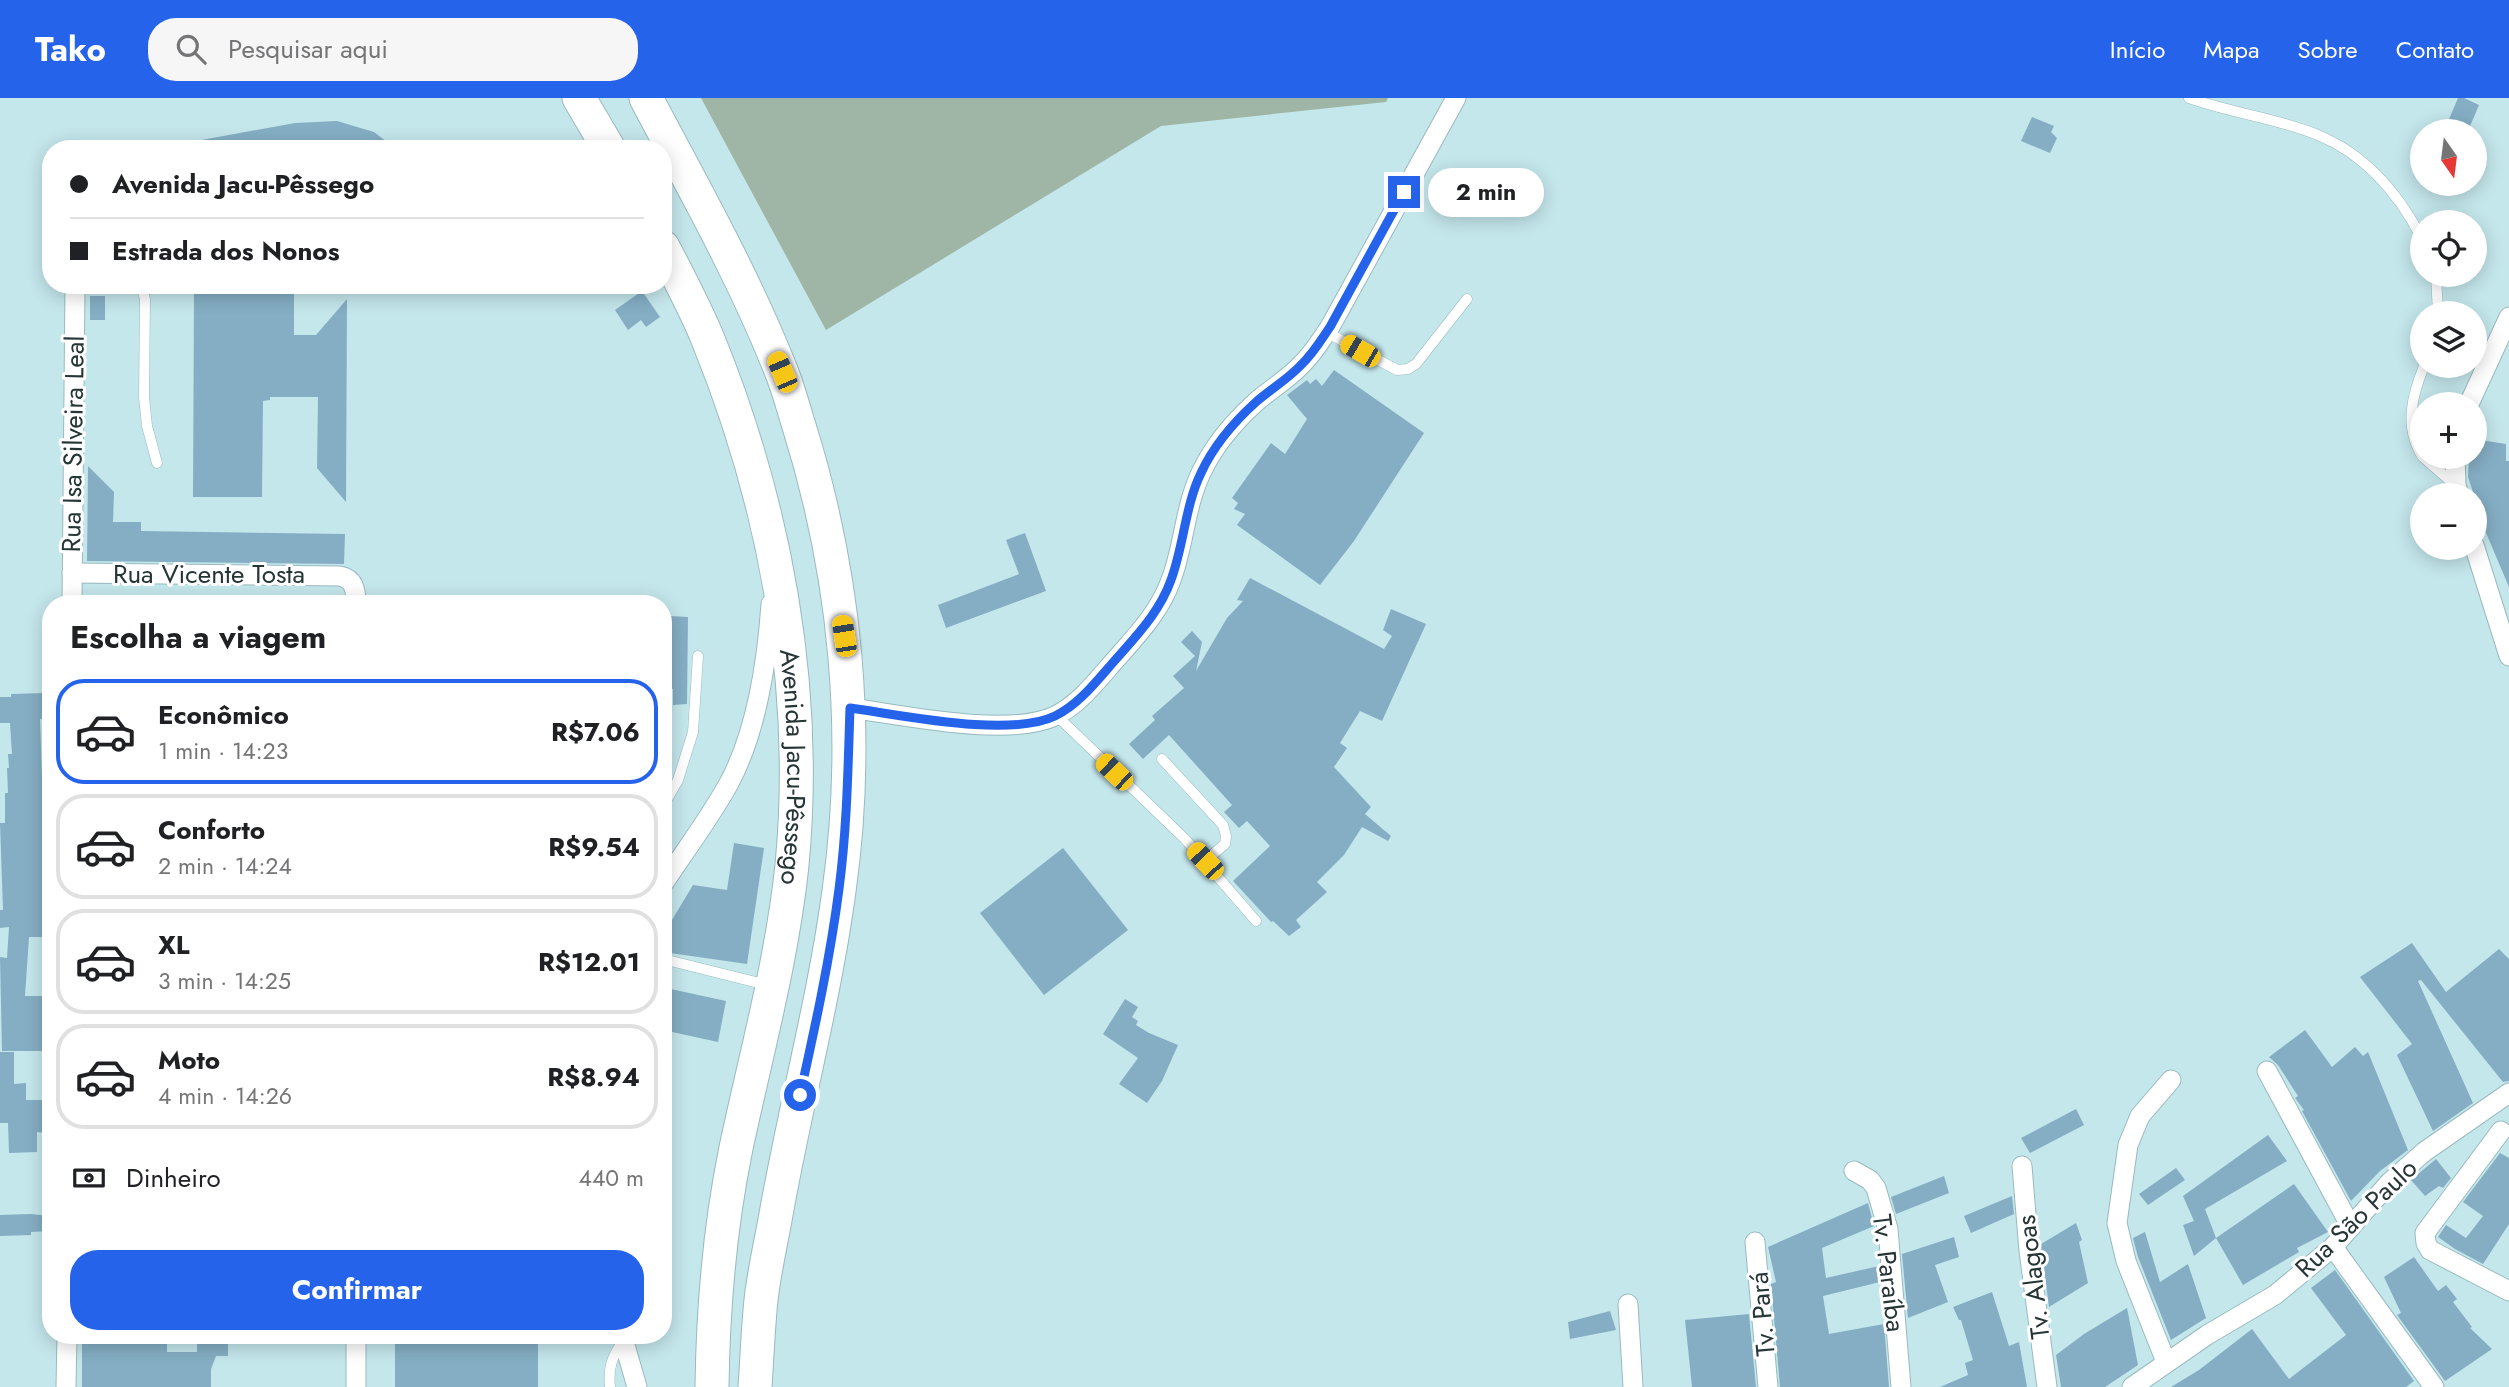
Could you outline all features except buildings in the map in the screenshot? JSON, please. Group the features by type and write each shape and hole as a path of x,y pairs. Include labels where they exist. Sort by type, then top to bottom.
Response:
{"highway":[{"path":"579,98 604,140"},
{"name":"Avenida Jacu-Pêssego","path":"646,98 668,140"},
{"name":"Avenida Jacu-Pêssego","path":"672,147 745,286 782,372 811,463 830,542 844,636 850,708 840,888 824,986 782,1175 761,1297 755,1387"},
{"name":"Avenida Jacu-Pêssego","path":"672,265 707,336 735,413 774,554 789,636 793,685 796,787 792,866 771,985 736,1150 719,1256 712,1387"}],"street":[{"path":"850,708 977,724 1017,725 1056,715 1091,687 1160,605 1174,570 1195,489 1201,472 1215,449 1255,403 1302,365 1326,332 1456,98"},
{"name":"Rua Isa Silveira Leal","path":"72,595 75,294"},
{"path":"2475,392 2509,317"},
{"path":"672,870 728,784 749,733 770,624 774,554"},
{"path":"2479,560 2509,654"},
{"name":"Rua Vicente Tosta","path":"72,573 347,577 355,588 355,595"},
{"path":"2267,1071 2351,1227"},
{"path":"2166,1362 2126,1261 2117,1223 2128,1145 2140,1116 2171,1080"},
{"name":"Rua São Paulo","path":"2132,1387 2166,1362 2275,1294 2333,1247 2390,1182 2424,1152 2509,1093"},
{"path":"2506,1129 2425,1233 2430,1250 2509,1291"},
{"name":"Tv. Alagoas","path":"2022,1166 2029,1251 2047,1387"},
{"name":"Tv. Paraíba","path":"1854,1171 1870,1180 1876,1188 1888,1229 1901,1387"},
{"name":"Tv. Pará","path":"1755,1242 1768,1387"},
{"path":"2333,1247 2434,1387"},
{"path":"1628,1304 1633,1387"},
{"path":"66,1387 67,1344"},
{"path":"356,1344 356,1387"},
{"path":"624,1344 637,1387"}],"lane":[{"path":"2189,98 2216,108 2319,135 2357,156 2387,185 2410,215"},
{"path":"144,294 146,426 157,463"},
{"path":"1326,332 1397,370 1409,369 1467,299"},
{"path":"2436,469 2450,483"},
{"path":"672,790 693,732 698,656"},
{"path":"1056,715 1205,861 1256,921"},
{"path":"1162,759 1223,825 1225,844 1205,861"},
{"path":"672,961 771,985"},
{"path":"610,1387 609,1367 619,1344"}],"green space":[{"path":"701,98 1388,98 1386,102 1161,126 826,330"}],"route":[{"path":"800,1095 824,986 840,888 850,708 977,724 1017,725 1056,715 1091,687 1160,605 1171,582 1195,489 1201,472 1215,449 1236,422 1302,365 1317,345 1330,327 1404,192"}]}
